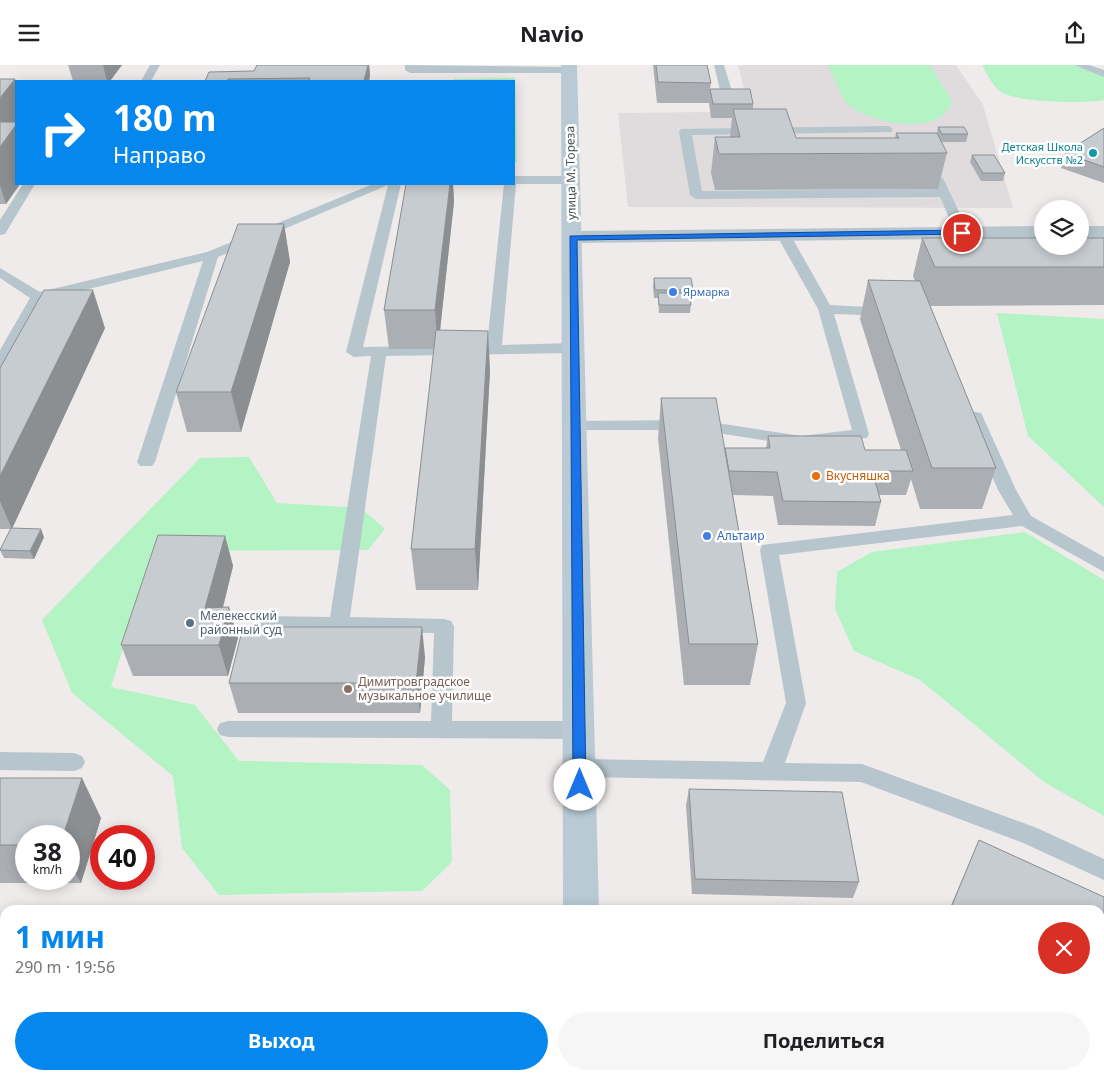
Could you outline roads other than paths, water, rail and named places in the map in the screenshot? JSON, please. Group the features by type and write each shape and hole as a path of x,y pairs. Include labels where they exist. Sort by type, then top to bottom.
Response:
{"street":[{"name":"улица М. Тореза","path":"569,67 573,237 581,905"},
{"path":"573,237 1034,232"},
{"path":"1089,232 1104,232"}],"lane":[{"path":"147,80 155,65"},
{"path":"410,65 410,70 569,67"},
{"path":"719,65 728,98"},
{"path":"1079,65 1104,74"},
{"path":"888,130 685,132 696,195 945,193"},
{"path":"936,173 962,233"},
{"path":"515,180 571,180"},
{"path":"0,231 29,185"},
{"path":"0,363 38,297 212,255 381,185"},
{"path":"395,185 354,352 574,348"},
{"path":"494,350 510,185"},
{"path":"575,426 698,425 801,441 861,434 825,309 783,234"},
{"path":"146,463 212,255"},
{"path":"0,272 38,297"},
{"path":"825,309 901,313"},
{"path":"340,624 379,352"},
{"path":"968,402 1007,490 1025,520 1104,565"},
{"path":"771,771 796,703 769,550 1025,520"},
{"path":"263,623 444,626 441,728"},
{"path":"228,729 441,728 579,730"},
{"path":"0,761 74,762"},
{"path":"580,768 862,773 1029,835 1104,870"}],"place":[{"name":"Детская Школа Искусств №2","path":"1093,153"},
{"name":"Ярмарка","path":"673,292"},
{"name":"Вкусняшка","path":"816,476"},
{"name":"Альтаир","path":"707,536"},
{"name":"Мелекесский районный суд","path":"190,623"},
{"name":"Димитровградское музыкальное училище","path":"348,689"}]}
